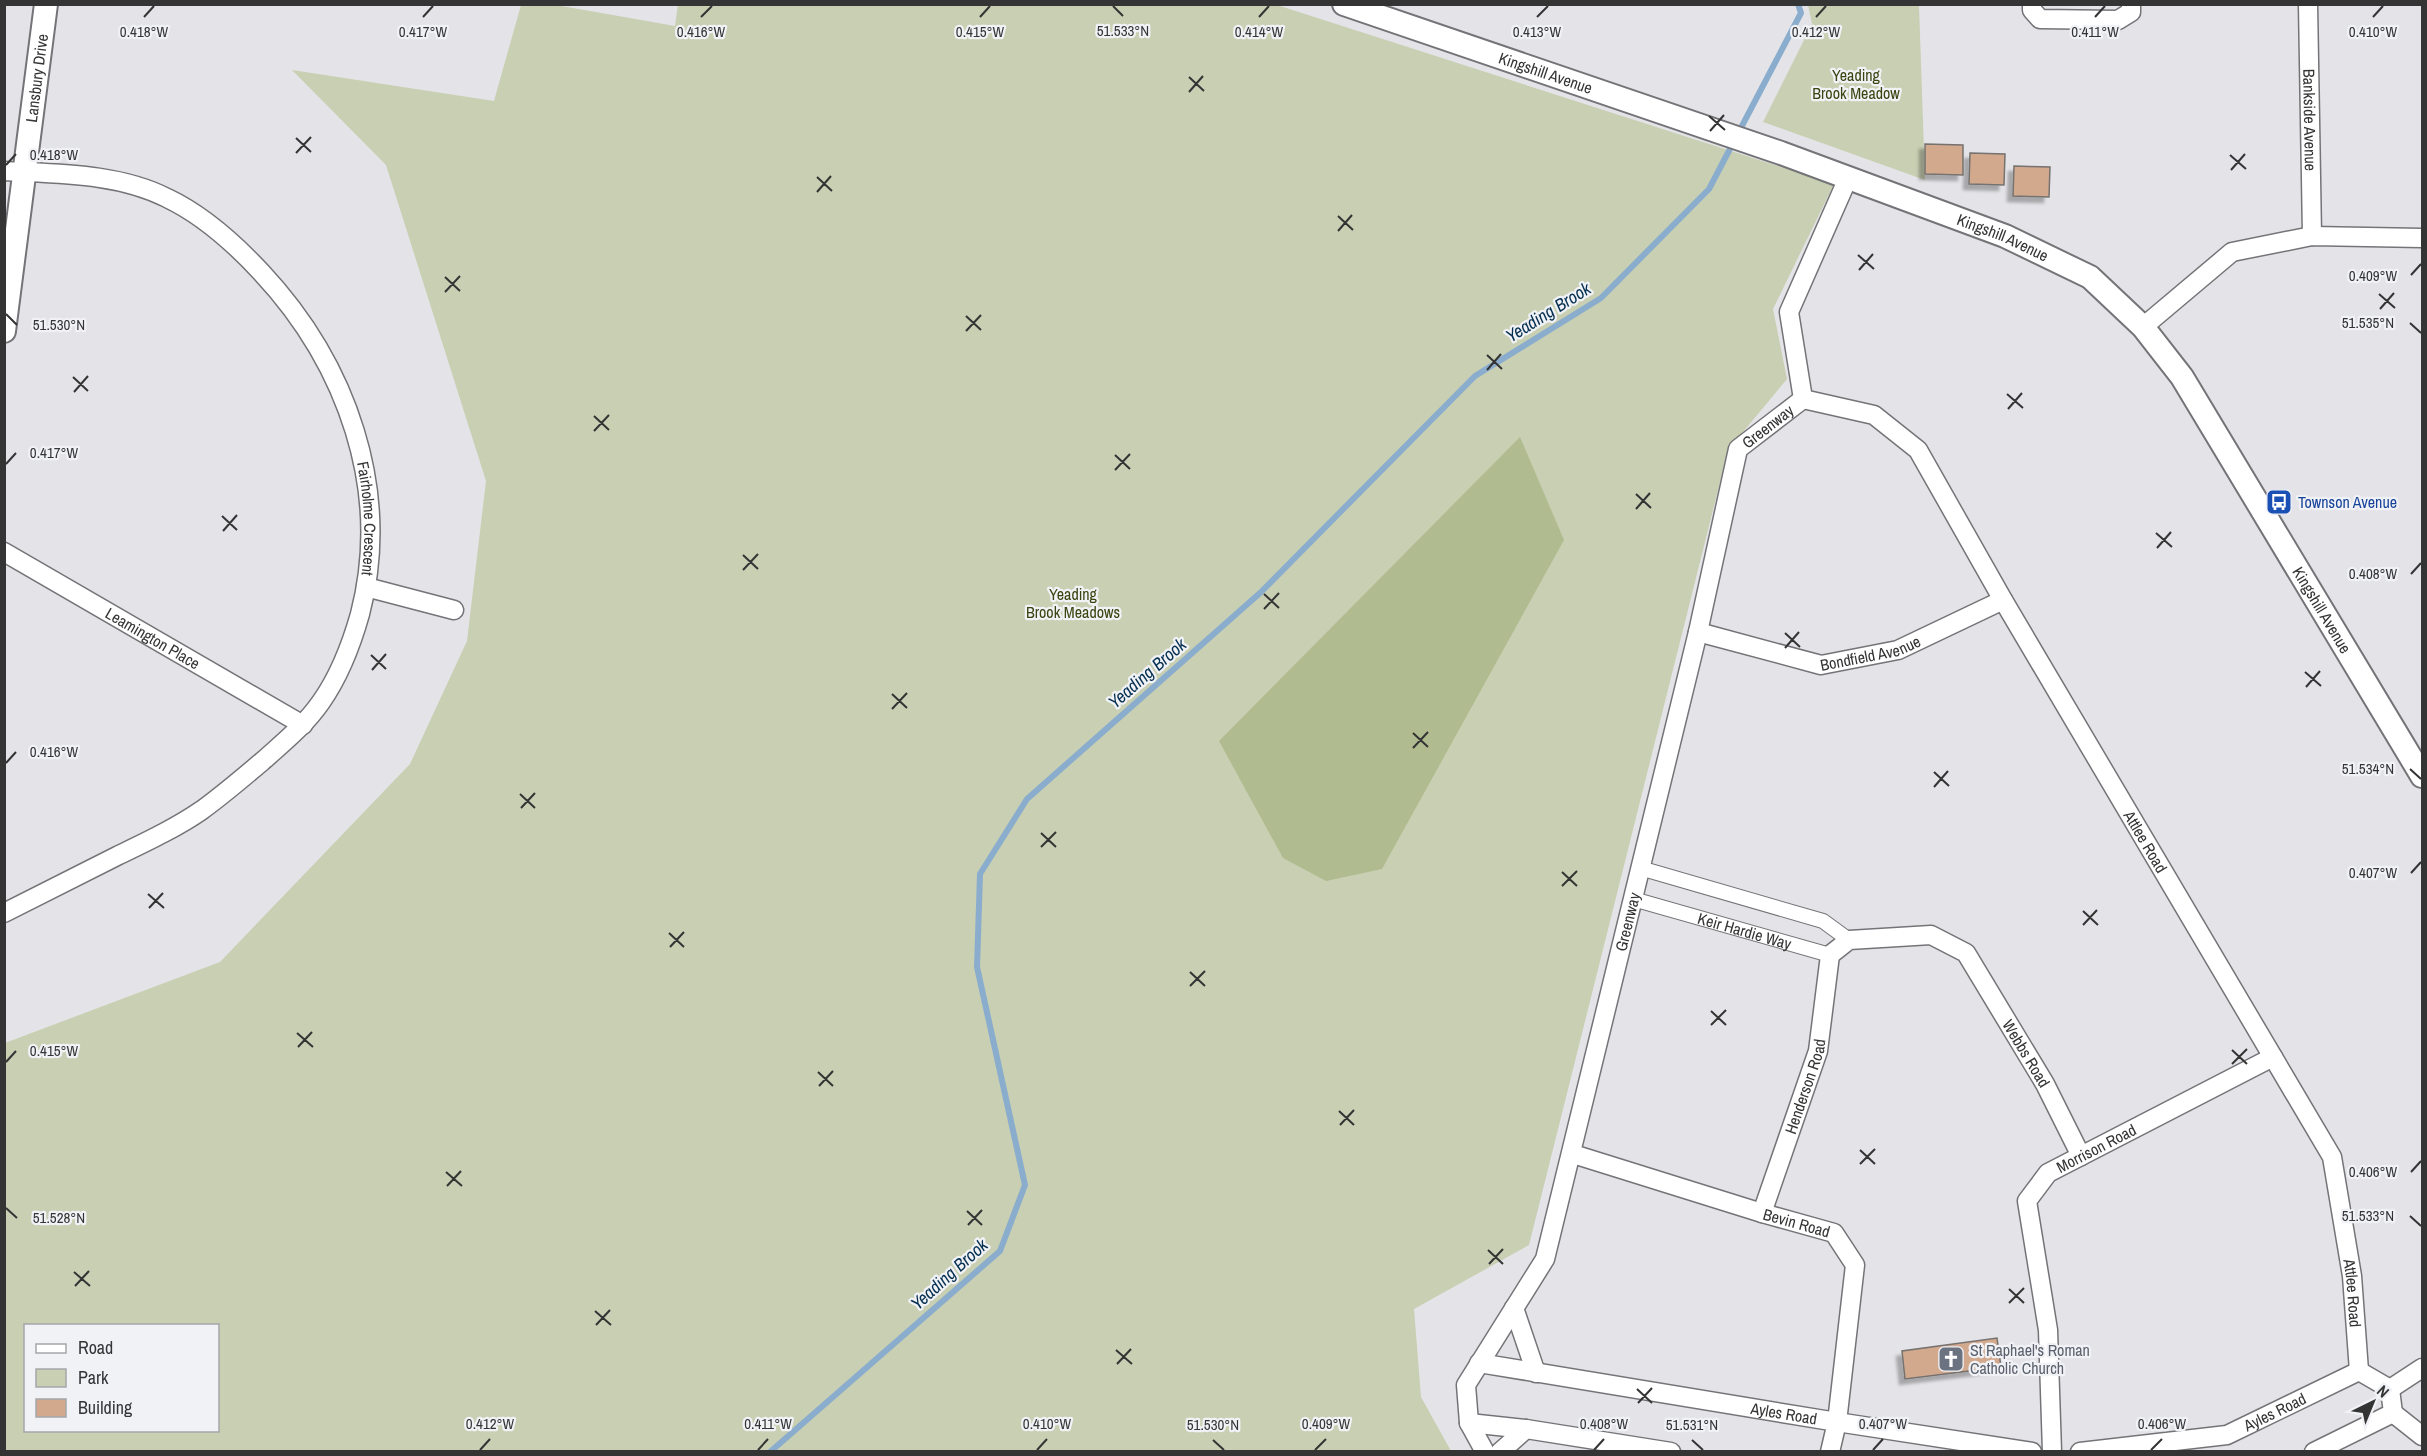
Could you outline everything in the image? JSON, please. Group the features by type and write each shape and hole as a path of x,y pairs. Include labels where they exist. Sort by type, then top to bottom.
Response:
{"street":[{"name":"Lansbury Drive","path":"4,331 15,171 46,4"},
{"name":"Kingshill Avenue","path":"1344,4 1848,178 2005,236 2090,277 2143,327 2182,377 2422,776"},
{"path":"2032,4 2032,10 2040,19 2118,21 2131,12 2131,4"},
{"name":"Bankside Avenue","path":"2308,4 2312,236"},
{"name":"Fairholme Crescent","path":"4,913 194,815 256,767 303,725 333,684 343,665 356,628 366,587 371,537 363,455 333,374 315,342 276,288 245,255 212,227 177,203 153,191 109,180 15,171"},
{"path":"1803,399 1789,312 1848,178"},
{"path":"2143,327 2232,252 2312,236 2422,238"},
{"name":"Attlee Road","path":"1803,399 1874,415 1918,450 2003,600 2332,1156 2352,1276 2359,1371"},
{"name":"Greenway","path":"1485,1452 1469,1423 1466,1385 1545,1259 1698,632 1738,449 1803,399"},
{"name":"Leamington Place","path":"4,552 303,725"},
{"path":"366,587 454,610"},
{"name":"Bondfield Avenue","path":"1698,632 1821,665 1898,650 2003,600"},
{"name":"Keir Hardie Way","path":"1640,868 1823,921 1850,940"},
{"name":"Keir Hardie Way","path":"1633,899 1830,955"},
{"name":"Webbs Road","path":"1850,940 1931,935 1966,953 2045,1084 2081,1156"},
{"path":"1830,955 1850,940"},
{"name":"Henderson Road","path":"1762,1214 1818,1051 1830,955"},
{"name":"Morrison Road","path":"2052,1452 2048,1330 2027,1201 2048,1173 2273,1057"},
{"name":"Bevin Road","path":"1572,1154 1762,1214 1834,1233 1855,1265 1837,1422 1830,1452"},
{"path":"1514,1308 1536,1373"},
{"name":"Ayles Road","path":"1479,1363 2032,1452"},
{"path":"2390,1389 2422,1368"},
{"path":"2359,1371 2390,1389"},
{"name":"Ayles Road","path":"2080,1452 2227,1435 2359,1371"},
{"path":"2390,1389 2393,1413 2422,1436"},
{"path":"2314,1452 2393,1413"},
{"path":"1469,1423 1526,1429 1671,1452"},
{"path":"1500,1452 1526,1429"}],"green space":[{"name":"Yeading Brook Meadows","path":"678,4 1277,5 1834,184 1773,309 1787,379 1728,450 1529,1245 1414,1309 1421,1397 1451,1451 5,1452 5,1043 220,962 410,764 467,641 486,481 386,165 292,70 494,101 521,5 556,5 675,26"},
{"name":"Yeading Brook Meadow","path":"1808,5 1919,5 1925,180 1763,122 1812,24"},
{"path":"1520,437 1564,540 1382,869 1326,881 1283,858 1219,741"}],"building":[{"path":"1925,144 1963,145 1963,175 1925,174"},
{"path":"1970,153 2005,154 2004,185 1969,184"},
{"path":"2014,166 2050,167 2049,197 2013,196"},
{"name":"St Raphael's Roman Catholic Church","path":"1997,1338 2001,1367 1905,1379 1902,1351"}],"waterway":[{"name":"Yeading Brook","path":"770,1452 1000,1251 1025,1185 977,967 980,874 1027,799 1260,593 1475,376 1601,298 1709,189 1801,13 1798,4"}],"place":[{"name":"Townson Avenue","path":"2279,502"},
{"name":"St Raphael's Roman Catholic Church","path":"1951,1359"}]}
